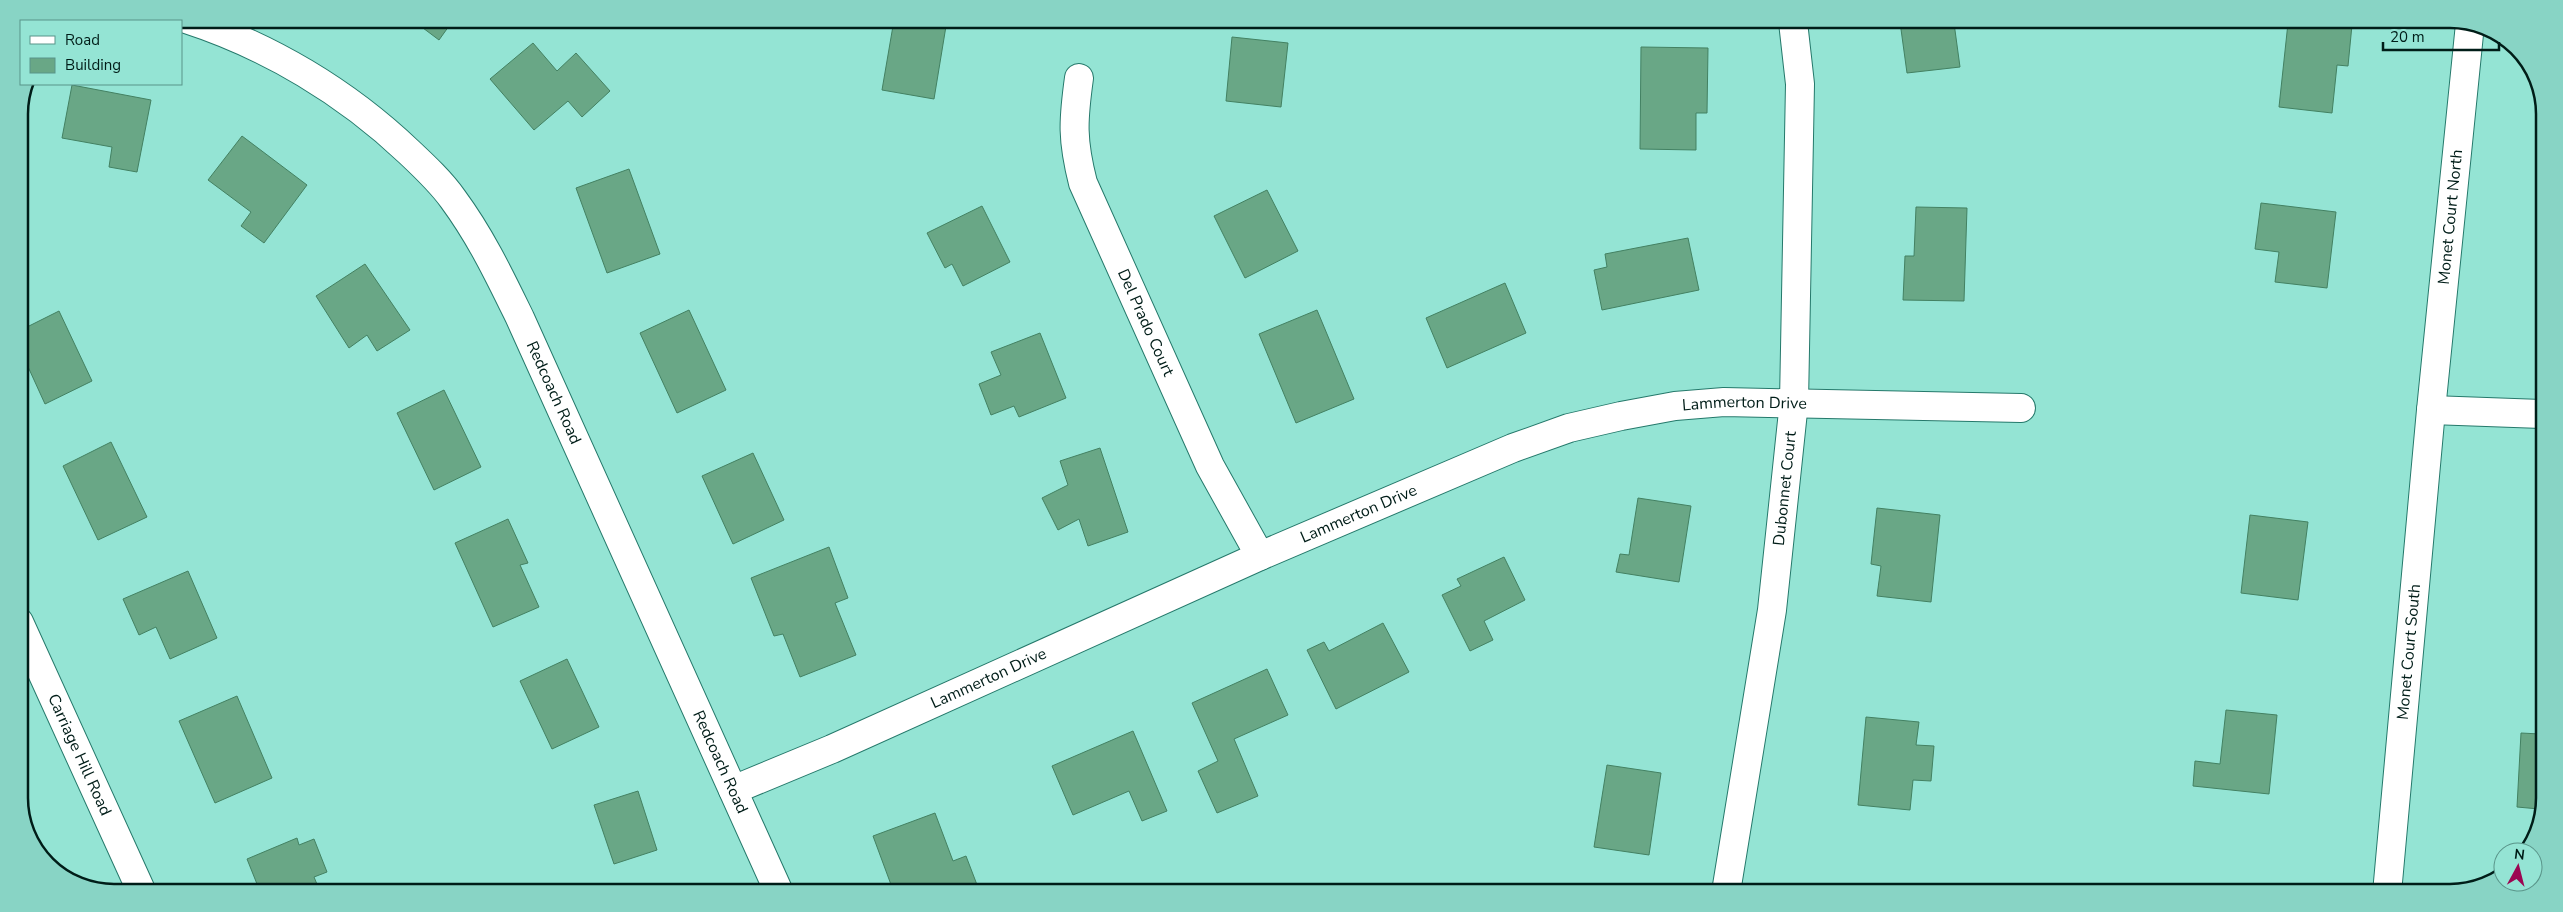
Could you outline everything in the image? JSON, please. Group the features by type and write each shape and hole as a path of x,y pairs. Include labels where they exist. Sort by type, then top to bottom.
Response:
{"street":[{"name":"Redcoach Road","path":"209,28 256,46 330,88 368,116 398,142 429,171 458,205 488,254 520,318 775,884"},
{"name":"Dubonnet Court","path":"1727,884 1742,805 1772,610 1794,402 1800,84 1794,28"},
{"name":"Monet Court North","path":"2431,410 2469,30"},
{"name":"Del Prado Court","path":"1079,78 1073,127 1075,154 1083,183 1210,466 1260,556"},
{"name":"Lammerton Drive","path":"733,790 841,745 1260,556 1513,448 1569,428 1675,406 1724,402 2021,408"},
{"path":"2431,410 2535,414"},
{"name":"Monet Court South","path":"2388,884 2431,410"},
{"name":"Carriage Hill Road","path":"28,642 138,884"}],"building":[{"path":"423,28 448,28 439,40"},
{"path":"893,28 946,28 934,99 882,90"},
{"path":"1901,28 1955,28 1960,67 1907,73"},
{"path":"2287,28 2352,28 2348,66 2337,65 2332,113 2279,107"},
{"path":"1232,37 1288,43 1281,107 1226,101"},
{"path":"533,43 557,71 576,53 610,91 582,117 568,101 534,130 490,79"},
{"path":"1641,47 1708,48 1707,113 1696,113 1696,150 1640,149"},
{"path":"72,85 151,100 137,172 109,167 112,147 62,138"},
{"path":"242,136 307,185 264,243 241,226 251,212 208,180"},
{"path":"629,169 660,254 607,273 576,188"},
{"path":"1267,190 1298,251 1245,278 1214,216"},
{"path":"2261,203 2336,212 2327,288 2275,282 2279,252 2255,249"},
{"path":"982,206 1010,262 963,286 952,264 945,268 927,233"},
{"path":"1916,207 1967,208 1964,301 1903,300 1905,256 1914,256"},
{"path":"1688,238 1699,290 1602,310 1594,270 1607,267 1605,254"},
{"path":"365,264 410,330 377,351 367,335 349,348 316,296"},
{"path":"1505,283 1526,333 1447,368 1426,318"},
{"path":"689,310 726,390 677,413 640,333"},
{"path":"1317,310 1354,399 1296,423 1259,334"},
{"path":"59,311 92,381 45,404 28,367 28,326"},
{"path":"1040,333 1066,398 1019,417 1014,406 991,415 979,384 1001,375 991,352"},
{"path":"444,390 481,467 434,490 397,413"},
{"path":"111,442 147,517 98,540 63,466"},
{"path":"1100,448 1128,532 1088,546 1079,519 1058,530 1042,498 1068,485 1060,461"},
{"path":"753,453 784,520 733,544 702,476"},
{"path":"1638,498 1691,506 1679,582 1616,572 1620,554 1629,555"},
{"path":"1877,508 1940,515 1931,602 1877,596 1881,566 1871,564"},
{"path":"2250,515 2308,522 2298,600 2241,593"},
{"path":"508,519 528,563 520,565 539,607 493,627 455,543"},
{"path":"829,547 848,598 835,603 856,655 800,677 783,634 774,636 751,578"},
{"path":"1504,557 1525,600 1484,621 1493,640 1470,651 1442,595 1461,586 1457,579"},
{"path":"188,571 217,638 170,659 156,627 139,635 123,599"},
{"path":"1383,623 1409,672 1336,709 1307,650 1324,642 1329,651"},
{"path":"567,659 599,727 552,749 520,681"},
{"path":"1267,669 1288,715 1234,739 1258,796 1217,813 1198,771 1218,761 1192,703"},
{"path":"237,696 272,778 215,803 179,721"},
{"path":"2226,710 2277,715 2269,794 2193,786 2195,761 2220,764"},
{"path":"1866,717 1919,722 1916,745 1934,746 1931,781 1913,780 1910,810 1858,805"},
{"path":"1133,731 1167,811 1142,821 1129,791 1073,815 1052,766"},
{"path":"2521,733 2536,734 2535,809 2517,807"},
{"path":"1607,765 1661,773 1649,855 1594,847"},
{"path":"638,791 657,850 614,864 594,805"},
{"path":"935,813 953,861 966,856 977,884 891,884 873,836"},
{"path":"297,838 299,845 314,839 327,872 314,877 317,884 257,884 247,859"}]}
